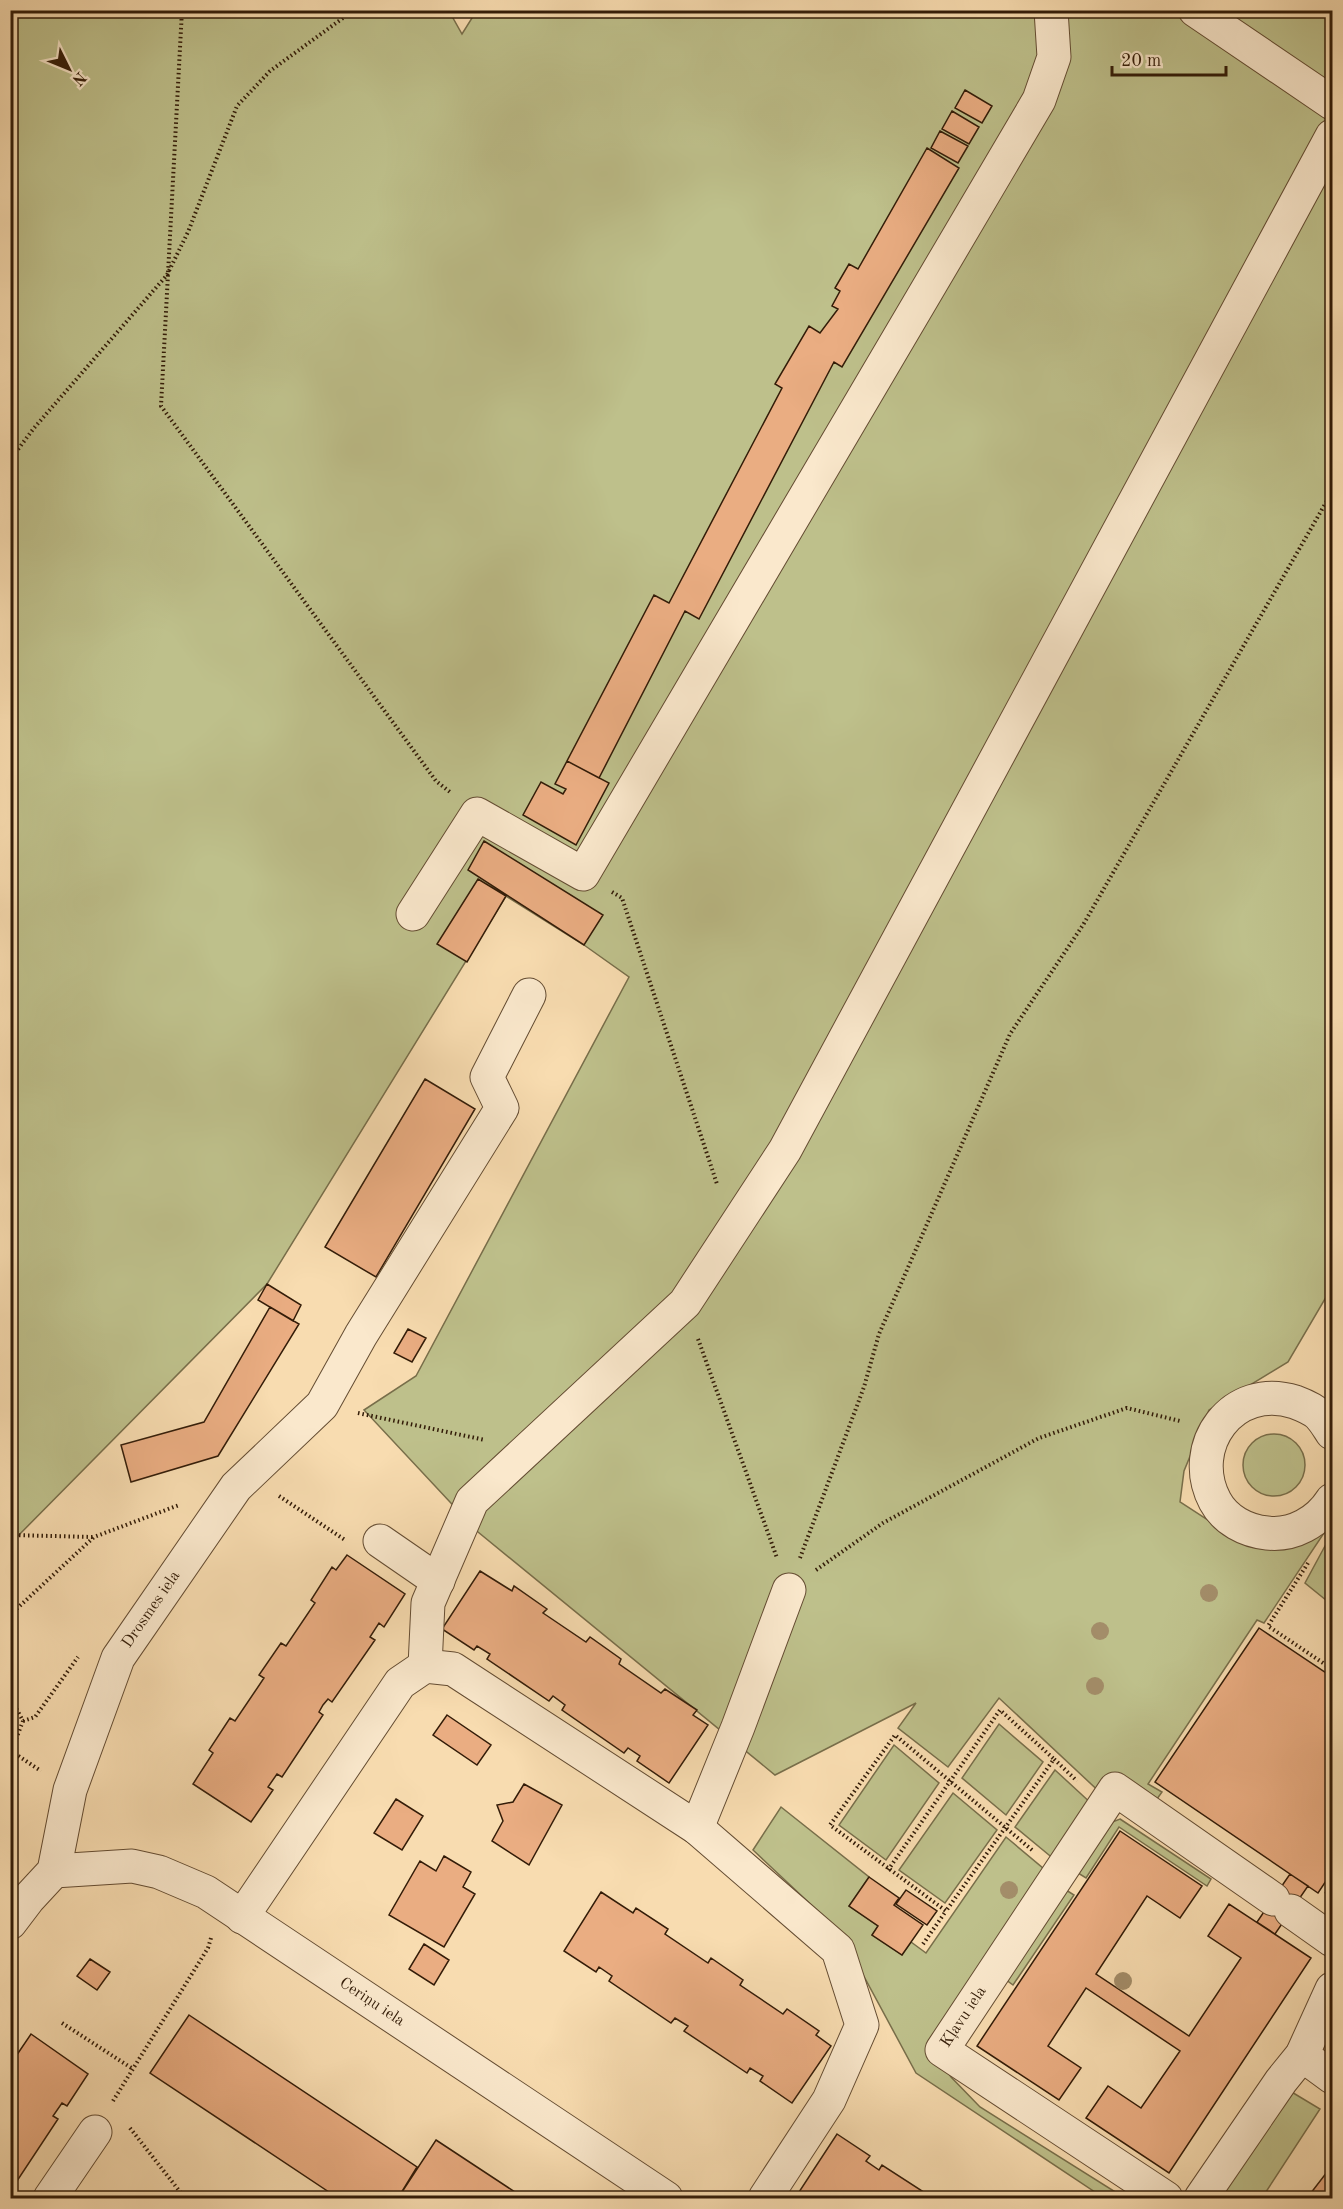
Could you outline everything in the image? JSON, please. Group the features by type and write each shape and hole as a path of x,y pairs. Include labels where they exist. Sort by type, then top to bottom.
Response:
{"street":[{"path":"413,914 477,813 583,874 1039,100 1054,57 1051,10"},
{"path":"1196,10 1332,103"},
{"path":"425,1666 428,1603 472,1501 685,1303 785,1150 1332,136"},
{"name":"Drosmes iela","path":"54,1871 70,1790 118,1658 236,1487 322,1405 362,1335 502,1108 487,1077 529,995"},
{"path":"1328,1414 1283,1398 1260,1399 1238,1407 1221,1422 1209,1442 1205,1465 1208,1487 1218,1508 1234,1523 1254,1532 1276,1534 1298,1530 1317,1518 1332,1500"},
{"path":"380,1541 438,1581"},
{"path":"697,1828 738,1727 789,1590"},
{"path":"234,1911 400,1683 425,1666 453,1669 697,1828 838,1950 862,2025 829,2100 765,2199"},
{"path":"1109,1798 1282,1905 1332,1940"},
{"name":"Kļavu iela","path":"1109,1798 942,2050 1166,2199"},
{"name":"Ceriņu iela","path":"54,1871 132,1866 159,1872 206,1892 666,2199"},
{"path":"10,1923 54,1871"},
{"path":"1201,2199 1281,2081 1302,2055 1332,1989"},
{"path":"1302,2055 1332,2077"},
{"path":"50,2199 95,2132"}],"path":[{"path":"182,10 161,406 436,781 477,813"},
{"path":"10,460 34,428 167,275 188,232 237,106 270,70 354,10"},
{"path":"789,1590 864,1387 879,1334 1010,1034 1083,925 1332,492"},
{"path":"583,874 622,898 717,1183 717,1194"},
{"path":"685,1303 789,1590"},
{"path":"322,1405 500,1444 530,1447"},
{"path":"789,1590 883,1523 1039,1438 1127,1408 1217,1430"},
{"path":"10,1535 94,1537 193,1500 223,1507"},
{"path":"293,1506 351,1544 380,1541"},
{"path":"10,1615 94,1537"},
{"path":"1300,1579 1268,1626 1332,1669"},
{"path":"10,1752 23,1721 35,1717 80,1653 96,1642 118,1658"},
{"path":"10,1697 23,1721"},
{"path":"888,1870 1000,1710 1054,1760 1109,1798"},
{"path":"946,1911 830,1825 895,1735 1059,1873"},
{"path":"923,1944 1054,1760"},
{"path":"95,2132 208,1948 212,1931 234,1911"},
{"path":"62,2023 133,2069"},
{"path":"126,2122 181,2193 189,2199"}],"green space":[{"path":"477,10 1332,11 1332,1287 1288,1362 1209,1410 1184,1471 1180,1502 1245,1544 1324,1533 1264,1623 1257,1620 1148,1784 1162,1792 1152,1806 1105,1797 999,1698 948,1767 898,1728 916,1703 775,1775 478,1532 364,1410 416,1376 629,977 584,945 506,896 267,1284 11,1543 11,11 449,11 462,34"},
{"path":"1274,1434 1291,1439 1296,1443 1300,1448 1305,1465 1300,1482 1296,1487 1291,1491 1274,1496 1257,1491 1252,1487 1248,1482 1243,1465 1248,1448 1252,1443 1257,1439"},
{"path":"1332,1533 1332,1605 1305,1583"},
{"path":"999,1724 1043,1762 1006,1815 962,1778"},
{"path":"894,1745 939,1783 886,1860 839,1825"},
{"path":"1055,1770 1093,1805 1055,1860 1015,1827"},
{"path":"953,1793 997,1830 945,1903 899,1870"},
{"path":"781,1807 869,1877 849,1906 878,1926 872,1935 902,1955 911,1942 926,1953 1006,1837 1050,1874 931,2047 951,2077 980,2107 1125,2198 1104,2198 916,2073 840,1932 753,1850"},
{"path":"1120,1819 1211,1879 1207,1886 1119,1827 1086,1878 1078,1873 1107,1824"},
{"path":"1066,1890 1074,1895 1013,1985 1005,1979"},
{"path":"1285,2088 1320,2109 1262,2198 1210,2198"}],"building":[{"path":"965,90 992,106 982,123 955,108"},
{"path":"952,111 979,127 969,144 942,129"},
{"path":"940,131 968,146 958,163 931,148"},
{"path":"927,148 959,168 842,367 834,362 699,619 685,611 599,778 567,761 654,595 669,603 782,388 775,384 809,326 820,333 838,309 832,306 840,291 835,288 849,264 858,269"},
{"path":"567,761 609,783 576,845 523,815 541,782 563,794 566,789 555,784"},
{"path":"484,841 603,915 584,945 468,870"},
{"path":"478,879 506,896 467,962 437,944"},
{"path":"425,1079 475,1109 376,1277 325,1247"},
{"path":"267,1284 301,1305 293,1321 258,1300"},
{"path":"270,1307 299,1324 218,1456 131,1482 121,1445 204,1422"},
{"path":"408,1329 426,1338 412,1362 394,1353"},
{"path":"347,1555 405,1594 384,1627 379,1623 370,1637 375,1640 332,1702 328,1699 323,1705 319,1712 323,1715 282,1777 277,1774 268,1787 273,1790 251,1822 193,1784 213,1753 209,1750 230,1718 235,1721 264,1678 259,1675 281,1643 286,1646 315,1603 311,1600 332,1567 336,1570"},
{"path":"480,1571 512,1591 514,1586 547,1609 543,1613 586,1642 590,1637 621,1659 619,1664 661,1693 665,1689 697,1710 693,1715 708,1725 669,1783 637,1761 640,1756 628,1748 624,1753 562,1710 565,1705 553,1696 549,1701 487,1659 490,1654 477,1646 474,1650 442,1629"},
{"path":"1259,1628 1332,1677 1332,1872 1318,1893 1155,1782"},
{"path":"447,1715 491,1745 477,1765 433,1735"},
{"path":"524,1784 562,1805 529,1865 492,1841 503,1821 497,1805 513,1802"},
{"path":"396,1799 423,1816 402,1850 374,1833"},
{"path":"1120,1831 1202,1886 1180,1918 1147,1896 1096,1974 1189,2036 1241,1958 1208,1936 1229,1904 1311,1958 1169,2173 1086,2118 1108,2086 1141,2108 1180,2051 1086,1988 1048,2046 1081,2068 1059,2100 977,2046"},
{"path":"444,1856 471,1872 463,1887 475,1894 444,1947 389,1915 420,1861 436,1871"},
{"path":"1290,1874 1308,1886 1275,1934 1257,1922"},
{"path":"869,1877 899,1898 894,1905 923,1925 902,1955 872,1935 878,1926 849,1906"},
{"path":"906,1890 937,1911 927,1925 896,1904"},
{"path":"601,1892 633,1913 636,1908 668,1929 665,1934 708,1963 711,1958 743,1980 740,1985 783,2014 787,2009 819,2031 816,2035 831,2046 792,2103 760,2081 763,2076 750,2068 747,2073 684,2031 688,2026 675,2018 671,2023 609,1981 612,1976 599,1967 596,1972 564,1951"},
{"path":"424,1944 449,1960 434,1985 409,1969"},
{"path":"90,1959 110,1972 97,1990 77,1976"},
{"path":"189,2015 417,2167 398,2198 338,2198 150,2073"},
{"path":"31,2034 88,2074 67,2106 62,2103 53,2116 58,2119 17,2181 12,2178 10,2180 10,2065"},
{"path":"837,2134 870,2156 866,2161 879,2170 882,2165 933,2198 809,2198 799,2192"},
{"path":"436,2140 524,2198 398,2198"},
{"path":"1327,2172 1332,2176 1332,2198 1307,2198"}]}
